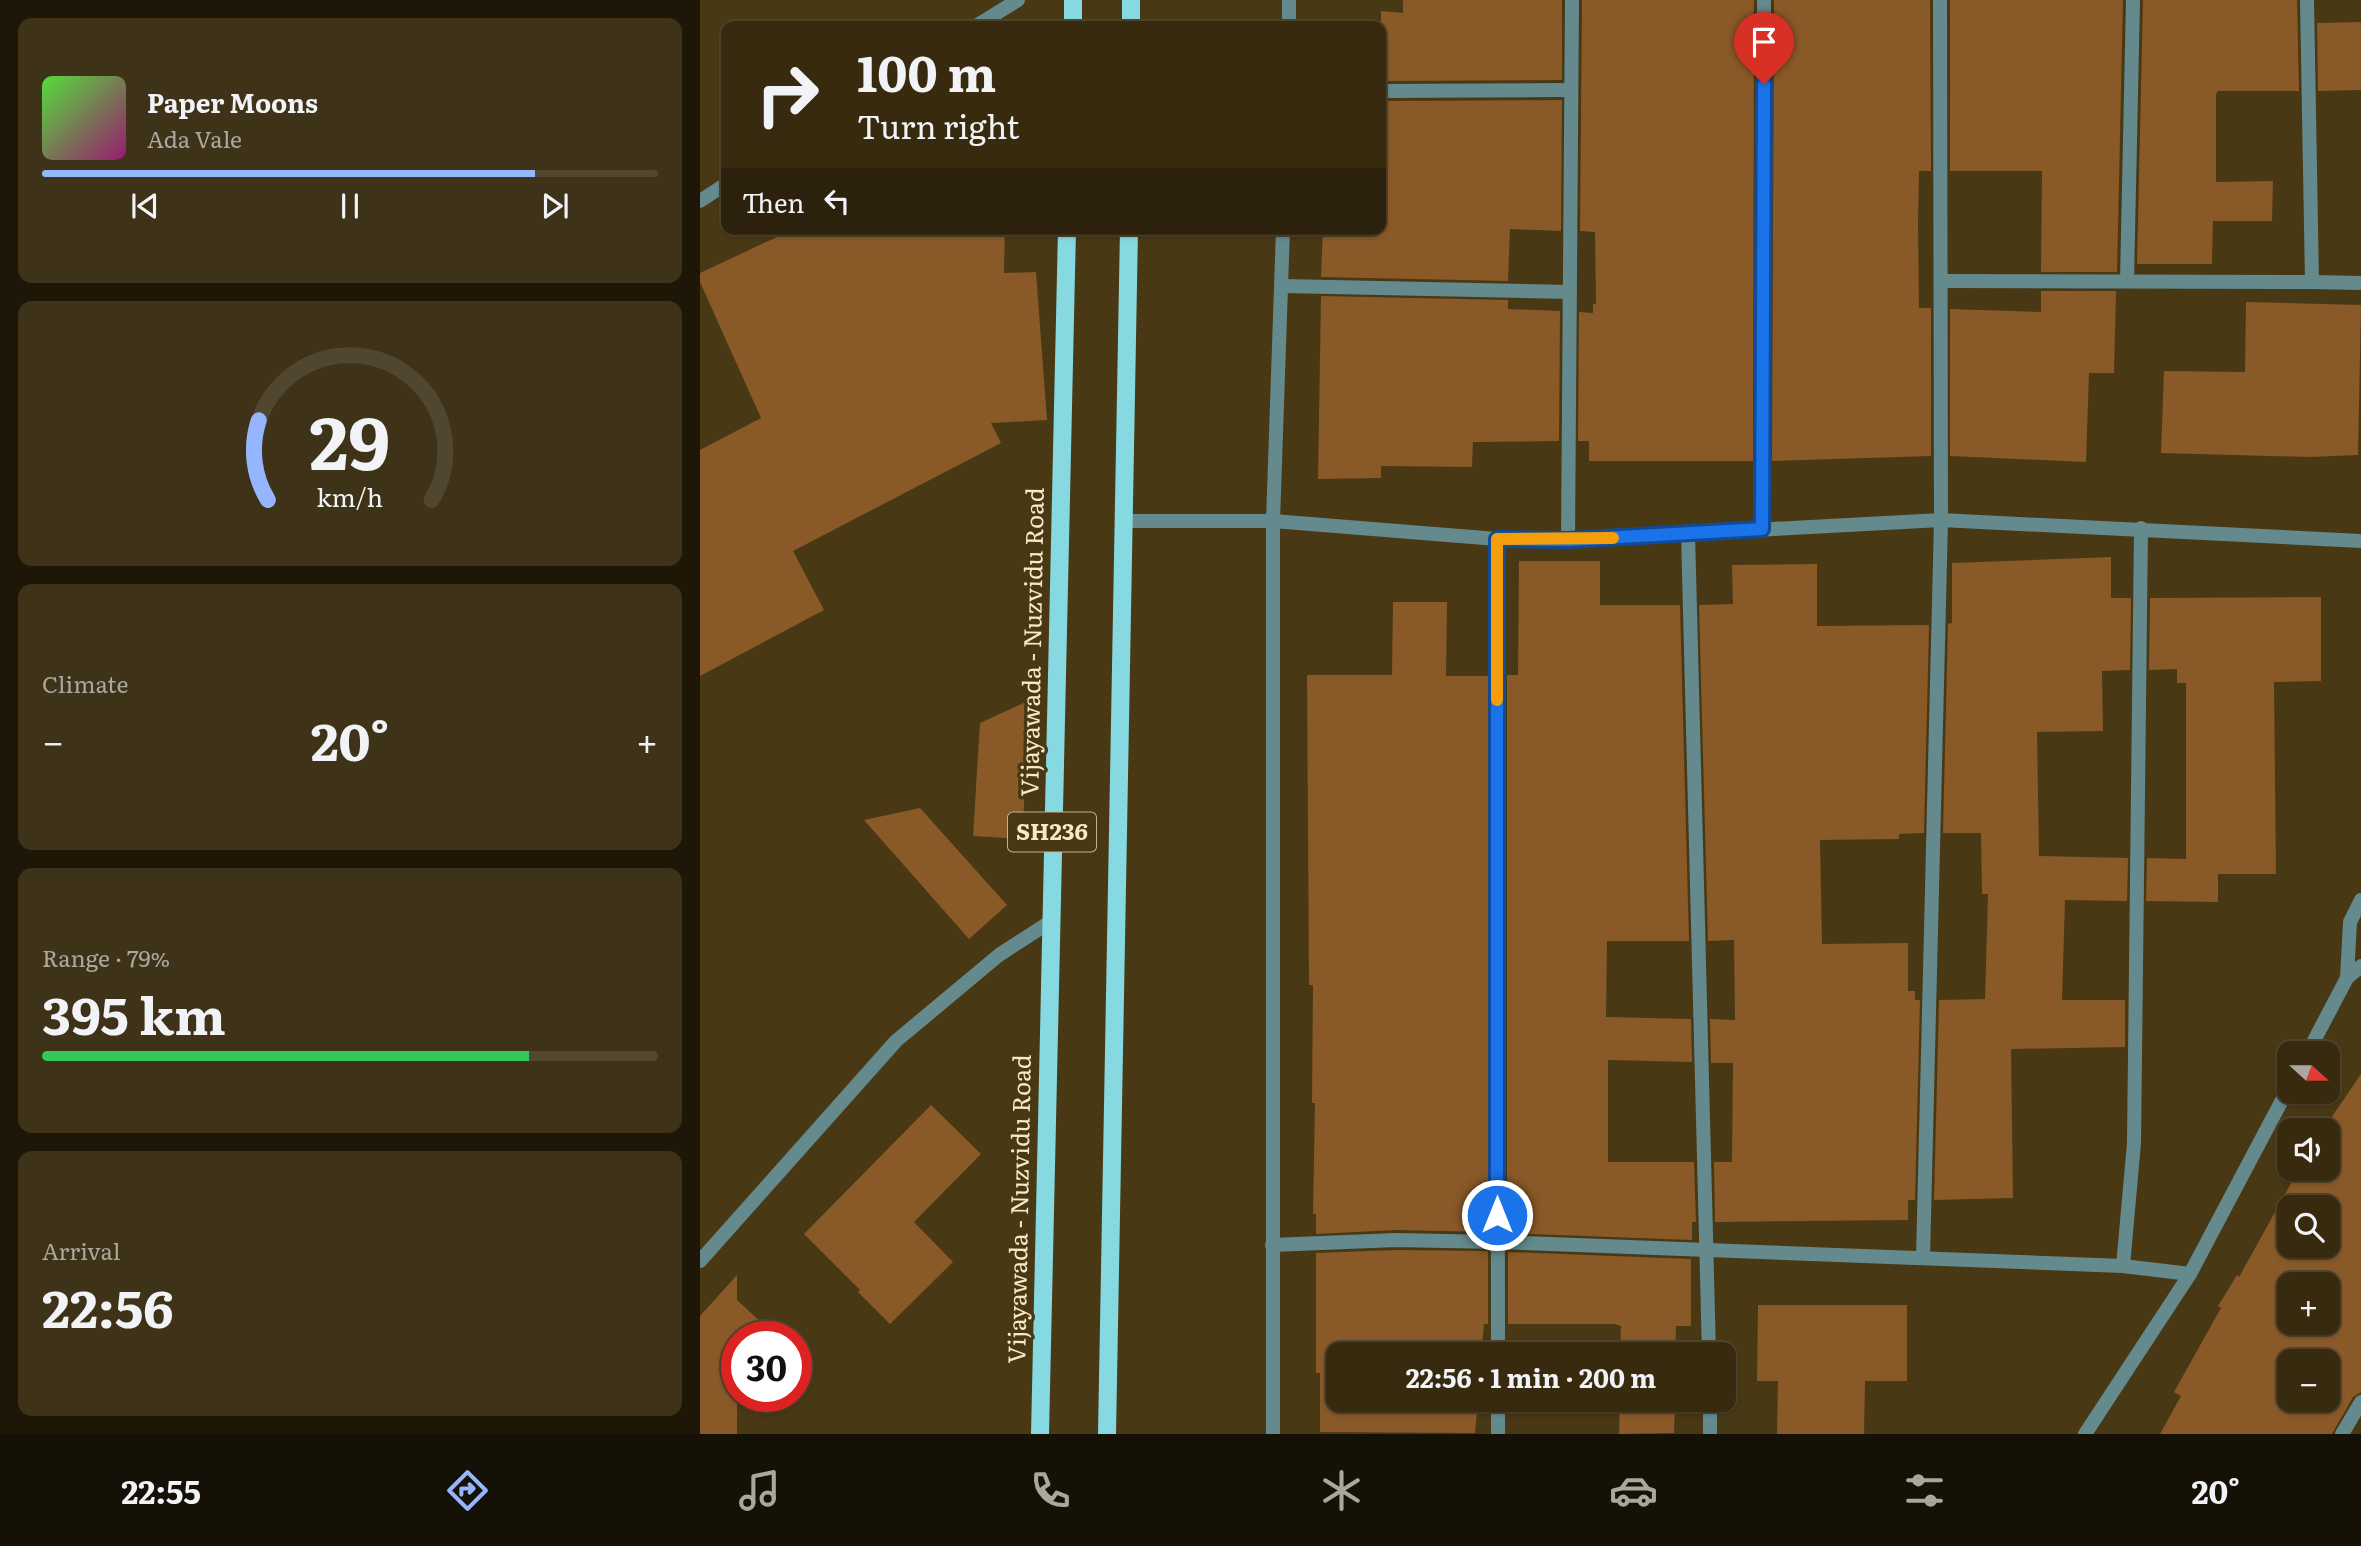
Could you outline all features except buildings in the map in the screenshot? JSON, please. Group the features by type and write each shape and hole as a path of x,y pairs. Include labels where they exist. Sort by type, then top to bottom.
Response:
{"main road":[{"path":"1073,0 1073,21"},
{"path":"1131,0 1131,21"},
{"name":"Vijayawada - Nuzvidu Road","path":"1040,1434 1067,235"},
{"name":"SH236","path":"1107,1434 1129,235"}],"street":[{"path":"984,21 1018,0"},
{"path":"1289,0 1289,21"},
{"path":"1568,540 1572,0"},
{"path":"1762,529 1764,0"},
{"path":"1923,1258 1941,520 1940,0"},
{"path":"2127,281 2133,0"},
{"path":"2307,0 2312,282"},
{"path":"1386,91 1571,90"},
{"path":"700,201 721,187"},
{"path":"1273,1434 1273,521 1283,235"},
{"path":"1942,281 2361,283"},
{"path":"1282,286 1570,292"},
{"path":"1125,521 1273,521 1497,539 1568,540 1941,520 2361,541"},
{"path":"2123,1266 2134,1143 2141,528"},
{"path":"1688,533 1710,1342"},
{"path":"1497,539 1498,1342"},
{"path":"2347,978 2350,922 2361,900"},
{"path":"700,1261 896,1041 999,955 1050,922"},
{"path":"2314,1041 2347,978 2361,966"},
{"path":"2085,1434 2190,1274 2280,1104"},
{"path":"1272,1245 1396,1240 1497,1242 2123,1266 2190,1274"},
{"path":"2342,1434 2361,1402"},
{"path":"1498,1412 1498,1434"},
{"path":"1710,1412 1710,1434"}],"slow traffic":[{"path":"1497,700 1497,539 1613,538"}],"route":[{"path":"1497,1215 1497,539 1568,540 1762,529 1764,84"}]}
